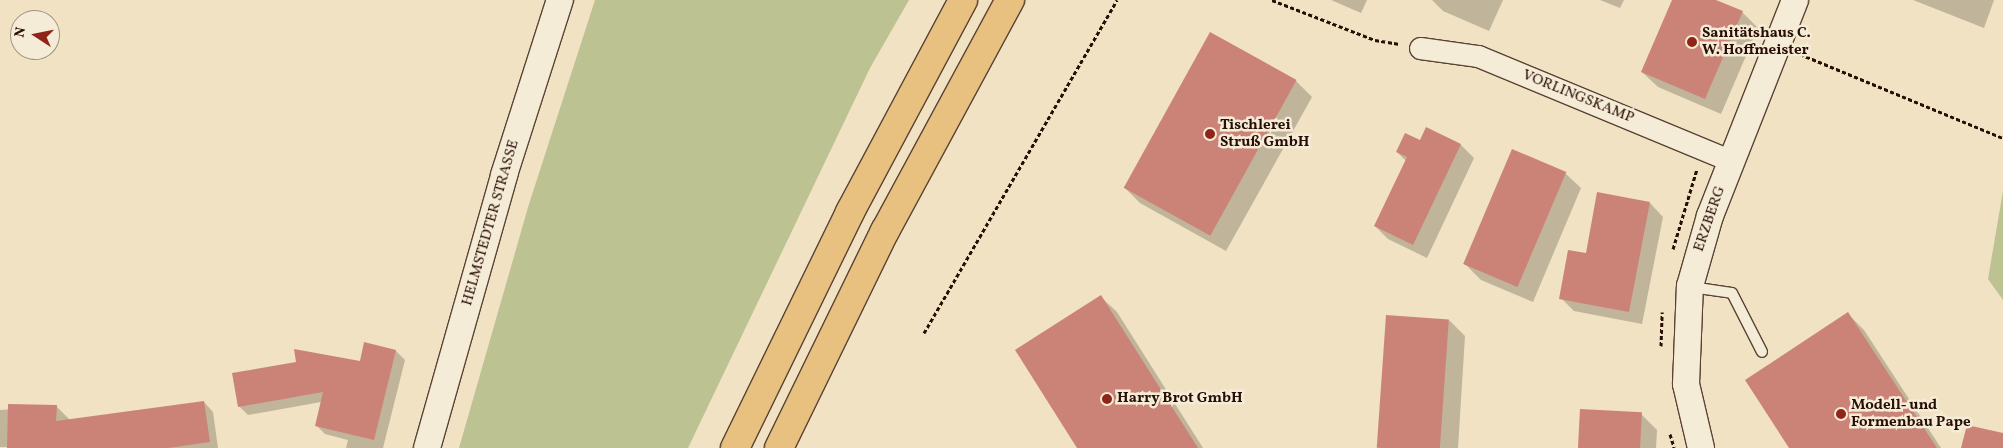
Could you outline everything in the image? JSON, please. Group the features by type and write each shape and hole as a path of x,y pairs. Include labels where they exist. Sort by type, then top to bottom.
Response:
{"highway":[{"path":"735,448 850,212 963,0"},
{"path":"779,448 885,231 1010,0"}],"street":[{"name":"HELMSTEDTER STRASSE","path":"427,448 504,175 560,0"},
{"name":"ERZBERG","path":"1701,448 1686,384 1690,286 1707,224 1795,0"},
{"name":"VORLINGSKAMP","path":"1420,48 1478,56 1732,161"}],"lane":[{"path":"1690,286 1732,293 1762,352"}],"path":[{"path":"924,333 1117,0"},
{"path":"1272,0 1375,40 1420,48"},
{"path":"1799,45 1796,52 2003,138"}],"green space":[{"path":"595,0 909,0 870,68 688,448 459,448 529,204"},
{"path":"2003,191 2003,300 1988,279"}],"building":[{"name":"Sanitätshaus C. W. Hoffmeister","path":"1672,0 1716,0 1743,11 1705,99 1641,72"},
{"name":"Tischlerei Struß GmbH","path":"1210,32 1297,80 1210,236 1124,188"},
{"path":"1426,127 1461,144 1413,245 1374,226 1407,157 1396,152 1405,133 1420,140"},
{"path":"1512,149 1566,172 1517,287 1463,264"},
{"path":"1597,192 1650,202 1629,312 1559,299 1568,250 1586,253"},
{"name":"Harry Brot GmbH","path":"1101,295 1198,448 1077,448 1015,350"},
{"name":"Modell- und Formenbau Pape","path":"1848,312 1937,448 1789,448 1745,380"},
{"path":"1386,315 1449,319 1440,448 1377,448"},
{"path":"364,342 396,350 374,440 315,426 323,392 238,407 232,373 296,362 294,349 360,361"},
{"path":"204,401 210,442 168,448 7,448 8,404 57,405 56,421"},
{"path":"1580,409 1642,412 1640,448 1578,448"},
{"name":"Modell- und Formenbau Pape","path":"1967,425 2003,433 2003,448 1961,448"}],"place":[{"name":"Sanitätshaus C. W. Hoffmeister","path":"1692,42"},
{"name":"Tischlerei Struß GmbH","path":"1210,134"},
{"name":"Harry Brot GmbH","path":"1107,399"},
{"name":"Modell- und Formenbau Pape","path":"1841,414"}]}
